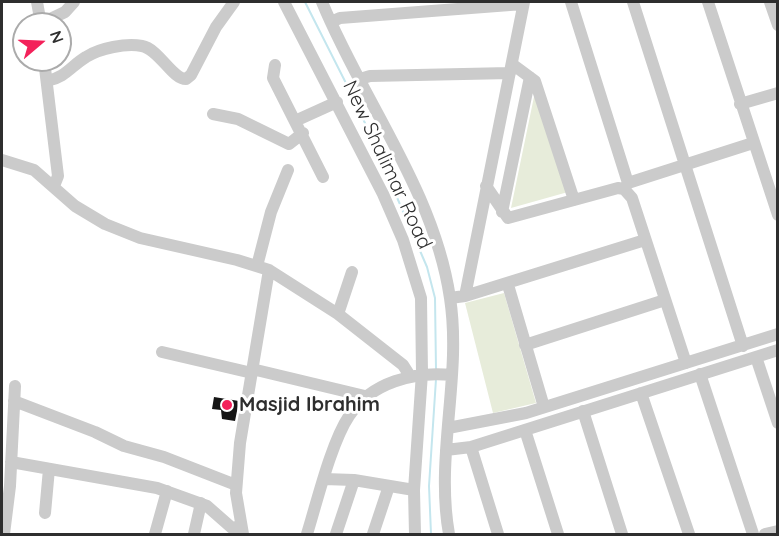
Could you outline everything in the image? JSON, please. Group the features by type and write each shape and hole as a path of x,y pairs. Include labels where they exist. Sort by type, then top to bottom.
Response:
{"street":[{"path":"47,81 60,78 87,56 130,45 145,46 178,77 186,79 191,75 216,27 234,2"},
{"name":"New Shalimar Road","path":"284,2 383,194 412,264 421,298 414,490 415,534"},
{"path":"322,2 432,230 450,298 453,339 448,375 446,450 449,534"},
{"path":"571,2 626,186 632,198 686,363"},
{"path":"633,2 743,346"},
{"path":"708,2 753,143 773,187 777,215"},
{"path":"770,2 777,25"},
{"path":"331,22 340,18 524,3 465,297"},
{"path":"275,65 273,78 303,133 323,177"},
{"path":"360,79 370,76 511,68 530,77 535,81 574,200"},
{"path":"46,72 58,176 54,186"},
{"path":"502,212 530,77"},
{"path":"740,104 777,93"},
{"path":"295,120 337,102"},
{"path":"213,114 238,119 289,144 303,133"},
{"path":"486,186 508,218 626,186 753,143"},
{"path":"2,160 34,170 75,206 105,224 140,238 263,268 338,315 403,365 419,374"},
{"path":"11,462 167,491 201,503 218,513 232,528 242,530 236,485 240,442 252,371 271,212 288,170"},
{"path":"450,298 465,297 508,285 645,240"},
{"path":"338,315 352,272"},
{"path":"508,285 544,407"},
{"path":"525,345 665,300"},
{"path":"447,428 482,423 544,407 777,334"},
{"path":"446,450 471,447 777,350"},
{"path":"162,352 369,397"},
{"path":"756,357 777,423"},
{"path":"307,534 324,479 349,415 369,397 397,379 419,374 448,375"},
{"path":"700,374 753,534"},
{"path":"4,534 15,386"},
{"path":"641,393 689,534"},
{"path":"14,401 95,432 124,446 164,457 236,485"},
{"path":"583,411 622,534"},
{"path":"525,430 558,534"},
{"path":"471,447 498,534"},
{"path":"45,513 49,469"},
{"path":"324,479 354,480 414,490"},
{"path":"336,534 354,480"},
{"path":"373,534 389,486"},
{"path":"155,534 167,491"},
{"path":"194,534 201,503"},
{"path":"765,534 777,531"}],"green space":[{"path":"536,87 568,192 511,208"},
{"path":"504,293 536,403 493,413 465,303"}],"building":[{"name":"Masjid Ibrahim","path":"214,397 239,401 235,421 222,419 221,410 212,409"}],"waterway":[{"path":"305,2 358,107 427,267 435,298 436,370"},
{"path":"431,534 429,486 436,379"}],"place":[{"name":"Masjid Ibrahim","path":"227,405"}]}
